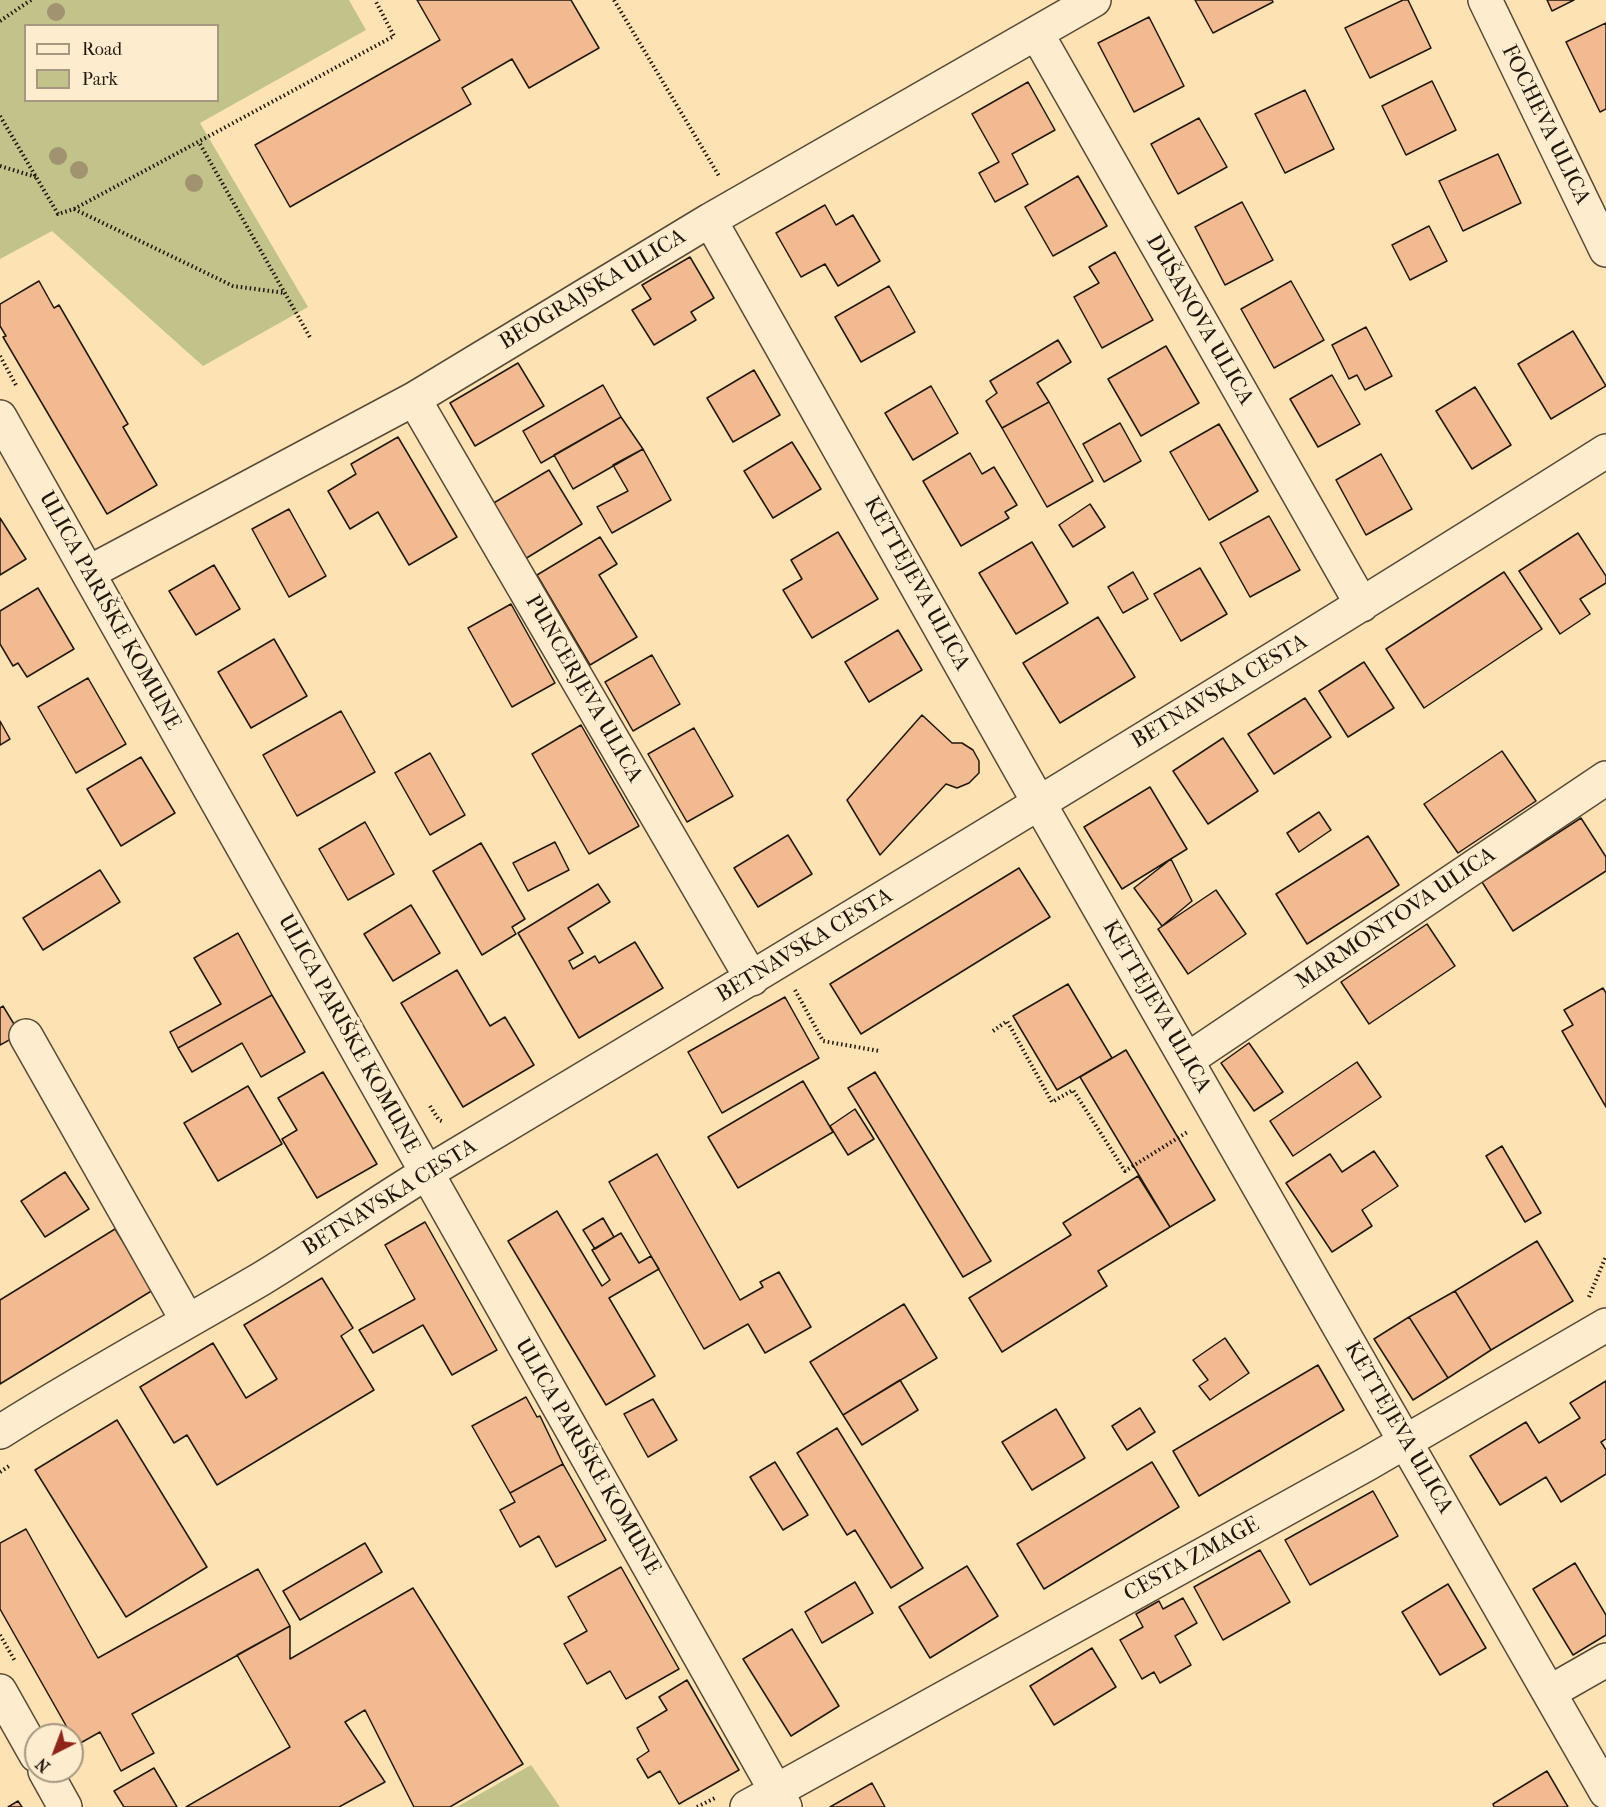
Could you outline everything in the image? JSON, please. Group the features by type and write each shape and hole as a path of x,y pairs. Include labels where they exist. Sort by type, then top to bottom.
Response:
{"street":[{"name":"BEOGRAJSKA ULICA","path":"88,573 414,399 723,212 1094,0"},
{"name":"FOCHEVA ULICA","path":"1485,0 1606,250"},
{"name":"DUŠANOVA ULICA","path":"1037,34 1362,605"},
{"name":"KETTEJEVA ULICA","path":"723,212 1039,802 1606,1792"},
{"name":"PUNCERJEVA ULICA","path":"414,399 752,979"},
{"name":"ULICA PARIŠKE KOMUNE","path":"0,417 780,1799"},
{"name":"BETNAVSKA CESTA","path":"0,1432 187,1320 259,1280 426,1173 752,979 1362,605 1606,451"},
{"name":"MARMONTOVA ULICA","path":"1187,1060 1606,778"},
{"path":"26,1036 187,1320"},
{"name":"CESTA ZMAGE","path":"734,1801 780,1799 1406,1441 1597,1313"},
{"path":"1550,1692 1606,1660"},
{"path":"0,1691 24,1734"},
{"path":"52,1783 65,1807"}],"path":[{"path":"0,21 32,0"},
{"path":"0,116 58,214 74,209 200,144 394,36 375,0"},
{"path":"614,0 723,212"},
{"path":"200,144 311,339"},
{"path":"0,166 36,177"},
{"path":"74,209 233,286 285,292"},
{"path":"794,987 823,1041 879,1051"},
{"path":"993,1031 1006,1021 1052,1102 1073,1090 1125,1171 1192,1129"},
{"path":"1597,1313 1606,1256"},
{"path":"0,1472 10,1466"},
{"path":"697,1807 734,1801"}],"green space":[{"path":"0,0 349,0 366,30 200,123 308,307 203,366 52,231 0,259"},
{"path":"531,1765 560,1807 457,1807"}],"building":[{"path":"417,0 571,0 599,48 529,88 512,59 462,88 471,104 290,207 255,145 440,40"},
{"path":"1195,0 1272,0 1273,2 1213,33"},
{"path":"1403,0 1408,0 1431,48 1370,78 1345,28"},
{"path":"1547,0 1574,0 1552,11"},
{"path":"1149,17 1184,86 1134,112 1098,43"},
{"path":"1606,23 1606,109 1600,112 1566,42"},
{"path":"1432,81 1456,130 1406,155 1382,106"},
{"path":"1028,82 1055,130 1012,154 1028,184 995,202 979,173 999,162 972,114"},
{"path":"1305,90 1334,149 1285,173 1255,114"},
{"path":"1199,118 1227,167 1178,194 1151,144"},
{"path":"1498,154 1521,203 1463,231 1439,181"},
{"path":"1078,176 1107,226 1053,256 1025,207"},
{"path":"1242,202 1273,260 1225,285 1195,227"},
{"path":"825,205 836,225 853,215 880,261 838,286 825,264 801,277 776,233"},
{"path":"1429,226 1447,261 1410,280 1392,245"},
{"path":"1115,252 1153,320 1102,348 1074,297 1099,283 1089,267"},
{"path":"690,257 714,298 691,312 696,320 654,345 632,310 651,299 642,285"},
{"path":"39,281 54,308 59,305 128,424 123,427 157,485 107,514 3,337 6,336 0,326 0,304"},
{"path":"1291,281 1324,340 1274,368 1241,309"},
{"path":"889,286 915,332 861,362 835,317"},
{"path":"1366,327 1392,376 1365,390 1357,375 1349,379 1332,345"},
{"path":"1573,331 1606,386 1551,419 1518,364"},
{"path":"1058,340 1071,362 1037,383 1049,402 1002,428 986,401 997,393 990,381"},
{"path":"1166,346 1199,403 1141,436 1108,379"},
{"path":"518,363 544,406 475,446 450,403"},
{"path":"754,370 780,415 733,442 707,398"},
{"path":"1332,375 1360,424 1318,447 1290,399"},
{"path":"603,385 621,417 541,463 523,431"},
{"path":"931,386 958,433 913,460 885,413"},
{"path":"1475,387 1511,445 1472,469 1436,411"},
{"path":"1049,402 1093,481 1047,507 1002,428"},
{"path":"621,417 643,449 573,489 554,455"},
{"path":"1120,423 1141,461 1104,482 1083,444"},
{"path":"1219,424 1258,491 1209,520 1170,452"},
{"path":"398,437 457,537 409,565 378,512 350,529 328,491 356,474 351,464"},
{"path":"792,442 821,489 773,518 744,471"},
{"path":"643,449 671,500 612,533 597,507 628,491 613,465"},
{"path":"970,453 982,474 994,467 1017,505 1005,512 1009,518 961,546 923,481"},
{"path":"1381,454 1412,509 1366,535 1336,480"},
{"path":"549,470 582,524 525,559 492,504"},
{"path":"1090,504 1105,527 1073,547 1059,525"},
{"path":"289,509 326,576 289,597 252,529"},
{"path":"1269,516 1300,570 1250,597 1220,543"},
{"path":"0,518 26,559 0,575"},
{"path":"838,532 878,599 812,638 783,590 802,579 791,560"},
{"path":"1578,533 1606,576 1606,583 1580,599 1590,614 1560,634 1519,571"},
{"path":"600,537 617,564 599,575 637,637 590,665 537,575"},
{"path":"1032,542 1068,603 1016,634 979,573"},
{"path":"214,565 240,609 196,635 169,591"},
{"path":"1200,568 1227,614 1181,641 1154,594"},
{"path":"1133,572 1148,599 1123,613 1108,587"},
{"path":"1504,572 1542,629 1424,708 1386,649"},
{"path":"38,588 74,649 27,677 18,663 13,666 0,644 0,611"},
{"path":"511,604 555,683 512,707 468,628"},
{"path":"1098,617 1135,677 1060,723 1023,663"},
{"path":"898,630 922,670 869,702 845,662"},
{"path":"274,639 307,696 251,728 218,672"},
{"path":"652,655 680,704 633,731 605,682"},
{"path":"1364,662 1394,708 1348,737 1319,691"},
{"path":"88,678 126,744 76,773 38,707"},
{"path":"1305,698 1331,737 1274,774 1248,734"},
{"path":"341,711 375,772 297,816 263,755"},
{"path":"922,715 952,743 962,743 973,750 979,761 979,773 969,783 957,788 946,784 880,855 847,800"},
{"path":"0,721 10,739 0,745"},
{"path":"581,725 639,826 589,854 532,754"},
{"path":"694,728 733,796 687,822 648,754"},
{"path":"1223,738 1258,791 1208,824 1173,771"},
{"path":"1502,751 1536,801 1458,853 1424,804"},
{"path":"430,753 465,815 430,835 395,773"},
{"path":"141,757 175,813 121,846 87,789"},
{"path":"1150,787 1187,849 1122,889 1084,827"},
{"path":"1319,812 1331,830 1299,852 1287,833"},
{"path":"1581,818 1606,857 1606,871 1513,931 1482,882"},
{"path":"365,822 394,874 348,900 319,849"},
{"path":"788,835 812,874 758,907 734,868"},
{"path":"1368,836 1399,885 1307,944 1276,894"},
{"path":"555,842 569,870 528,891 513,863"},
{"path":"481,843 525,919 512,927 516,934 482,955 433,871"},
{"path":"1171,859 1192,901 1162,926 1134,888"},
{"path":"1019,868 1050,917 861,1034 830,984"},
{"path":"100,870 120,902 43,950 23,918"},
{"path":"598,884 610,902 568,928 583,953 569,961 573,969 595,956 599,963 635,942 663,988 579,1038 518,933"},
{"path":"1216,890 1246,934 1188,974 1158,929"},
{"path":"411,905 440,953 393,981 364,934"},
{"path":"1427,924 1455,966 1369,1024 1341,982"},
{"path":"238,933 272,995 178,1048 170,1032 221,1004 194,958"},
{"path":"457,970 490,1026 505,1017 534,1065 463,1107 401,1003"},
{"path":"1068,984 1112,1058 1057,1090 1013,1016"},
{"path":"1603,988 1606,993 1606,1107 1562,1031 1573,1025 1564,1010"},
{"path":"272,995 305,1052 261,1077 242,1043 192,1072 178,1048"},
{"path":"785,997 819,1058 722,1113 688,1052"},
{"path":"3,1006 20,1034 0,1045 0,1008"},
{"path":"1249,1043 1283,1092 1254,1111 1221,1063"},
{"path":"1126,1050 1215,1200 1170,1227 1080,1077"},
{"path":"1357,1062 1381,1097 1293,1156 1270,1121"},
{"path":"323,1072 377,1164 317,1198 282,1139 297,1130 278,1098"},
{"path":"875,1072 991,1261 963,1277 848,1088"},
{"path":"803,1081 833,1132 738,1188 708,1137"},
{"path":"248,1086 282,1144 218,1181 184,1123"},
{"path":"855,1109 874,1139 848,1155 830,1126"},
{"path":"1502,1146 1541,1213 1525,1222 1486,1156"},
{"path":"1374,1151 1398,1186 1362,1210 1372,1226 1332,1252 1286,1183 1330,1154 1342,1172"},
{"path":"657,1154 740,1300 763,1287 760,1282 779,1272 811,1327 765,1353 748,1324 704,1349 609,1182"},
{"path":"65,1172 89,1209 45,1237 21,1201"},
{"path":"1138,1176 1170,1227 1098,1271 1107,1286 1002,1352 969,1298 1071,1235 1063,1223"},
{"path":"557,1211 602,1286 610,1280 592,1250 621,1233 639,1263 651,1256 659,1269 609,1298 655,1376 606,1405 508,1241"},
{"path":"603,1218 614,1237 595,1249 583,1230"},
{"path":"425,1222 497,1350 452,1375 423,1325 373,1353 359,1330 415,1299 385,1245"},
{"path":"115,1229 153,1290 0,1384 0,1300"},
{"path":"1537,1241 1573,1301 1491,1350 1455,1291"},
{"path":"322,1278 353,1328 341,1336 374,1390 217,1485 187,1435 174,1443 140,1387 213,1343 246,1398 277,1379 244,1325"},
{"path":"1455,1291 1491,1350 1448,1378 1409,1317"},
{"path":"904,1304 937,1358 843,1415 810,1362"},
{"path":"1409,1317 1448,1378 1413,1400 1374,1339"},
{"path":"1225,1338 1249,1373 1210,1400 1199,1386 1208,1380 1193,1360"},
{"path":"1318,1365 1344,1410 1199,1496 1173,1451"},
{"path":"900,1380 918,1410 862,1445 843,1415"},
{"path":"1606,1381 1606,1439 1601,1442 1606,1450 1606,1474 1561,1502 1546,1477 1500,1505 1470,1456 1526,1422 1539,1443 1580,1418 1570,1403"},
{"path":"526,1397 537,1417 540,1416 563,1464 510,1493 472,1426"},
{"path":"653,1399 677,1440 648,1457 624,1414"},
{"path":"1140,1408 1155,1432 1127,1450 1112,1426"},
{"path":"1056,1409 1085,1458 1032,1490 1002,1442"},
{"path":"117,1420 207,1567 126,1617 35,1470"},
{"path":"837,1428 923,1568 891,1588 855,1530 847,1535 797,1453"},
{"path":"775,1462 808,1515 783,1530 750,1477"},
{"path":"1152,1462 1179,1507 1044,1589 1017,1544"},
{"path":"563,1464 606,1540 556,1567 539,1536 520,1547 500,1510 515,1502 510,1493"},
{"path":"1373,1491 1398,1536 1310,1585 1285,1540"},
{"path":"26,1529 98,1658 258,1569 290,1626 132,1714 154,1753 121,1771 100,1732 84,1741 84,1723 65,1723 0,1609 0,1543"},
{"path":"365,1543 382,1572 300,1620 283,1591"},
{"path":"1260,1550 1290,1602 1223,1640 1194,1587"},
{"path":"1575,1563 1606,1615 1606,1635 1573,1655 1533,1589"},
{"path":"967,1566 998,1616 930,1658 899,1607"},
{"path":"621,1567 679,1669 626,1699 610,1671 587,1684 564,1644 587,1631 568,1597"},
{"path":"855,1582 873,1613 822,1643 805,1612"},
{"path":"1448,1584 1486,1648 1440,1675 1402,1612"},
{"path":"413,1588 523,1764 450,1807 414,1807 365,1710 345,1722 385,1782 339,1807 186,1807 290,1747 237,1655 290,1626 290,1659"},
{"path":"1183,1598 1197,1623 1175,1636 1191,1665 1160,1683 1154,1672 1142,1679 1120,1640 1143,1627 1136,1614 1159,1601 1163,1609"},
{"path":"792,1629 839,1706 791,1736 743,1659"},
{"path":"1092,1648 1116,1687 1054,1725 1030,1686"},
{"path":"687,1680 739,1770 679,1804 660,1771 648,1778 637,1759 649,1751 637,1728 667,1710 659,1697"},
{"path":"154,1768 177,1807 124,1807 114,1791"},
{"path":"1547,1771 1568,1807 1494,1807 1493,1804"},
{"path":"872,1783 885,1807 830,1807"},
{"path":"18,1801 22,1807 8,1807"}]}
